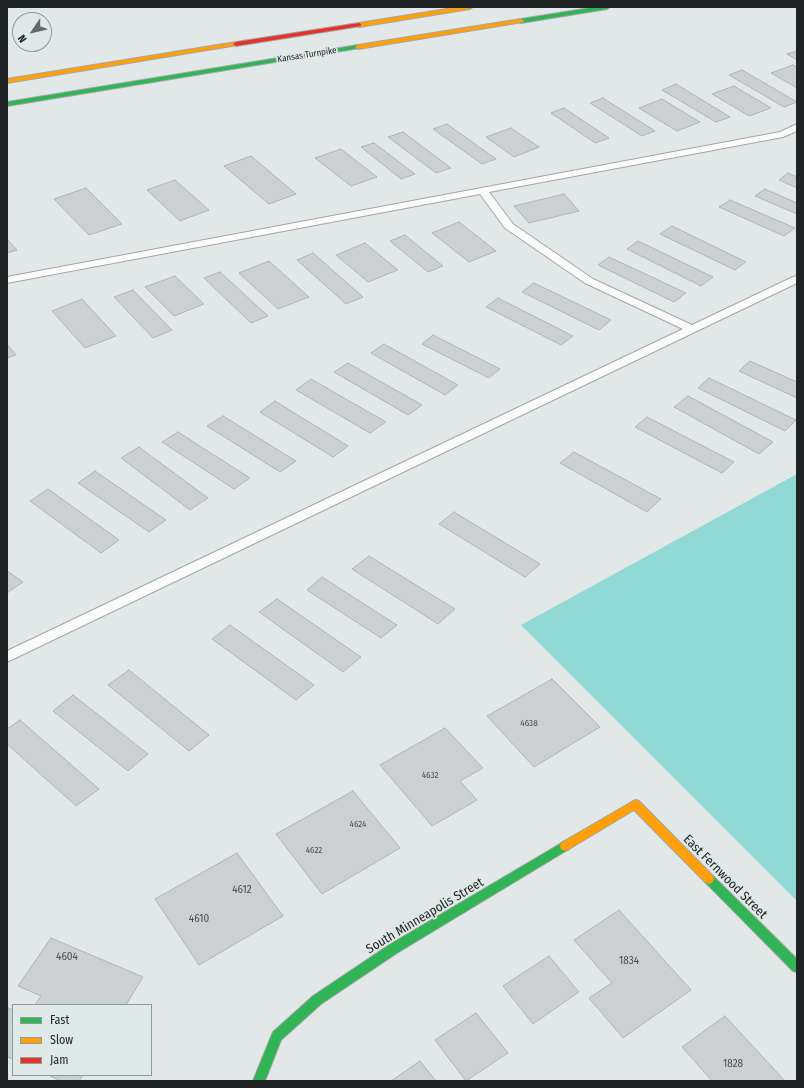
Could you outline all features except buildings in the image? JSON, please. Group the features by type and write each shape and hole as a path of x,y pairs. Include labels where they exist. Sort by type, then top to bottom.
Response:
{"main road":[{"name":"Kansas Turnpike","path":"7,81 470,7"},
{"name":"Kansas Turnpike","path":"7,104 606,7"},
{"name":"East Fernwood Street","path":"636,804 797,967"},
{"name":"South Minneapolis Street","path":"260,1081 277,1036 317,1000 393,949 636,804"}],"lane":[{"path":"7,280 782,134 797,127"},
{"path":"484,191 509,226 583,276 692,330"},
{"path":"7,657 797,279"}],"shaded area":[{"path":"797,474 797,901 521,625"}],"traffic: fast":[{"path":"521,21 607,7"},
{"path":"7,104 358,47"},
{"path":"259,1081 277,1036 317,1000 393,949 565,846"},
{"path":"709,879 797,967"}],"traffic: slow":[{"path":"359,25 470,7"},
{"path":"358,47 521,21"},
{"path":"7,81 236,44"},
{"path":"565,846 635,804 709,879"}],"traffic: jam":[{"path":"236,44 359,25"}]}
